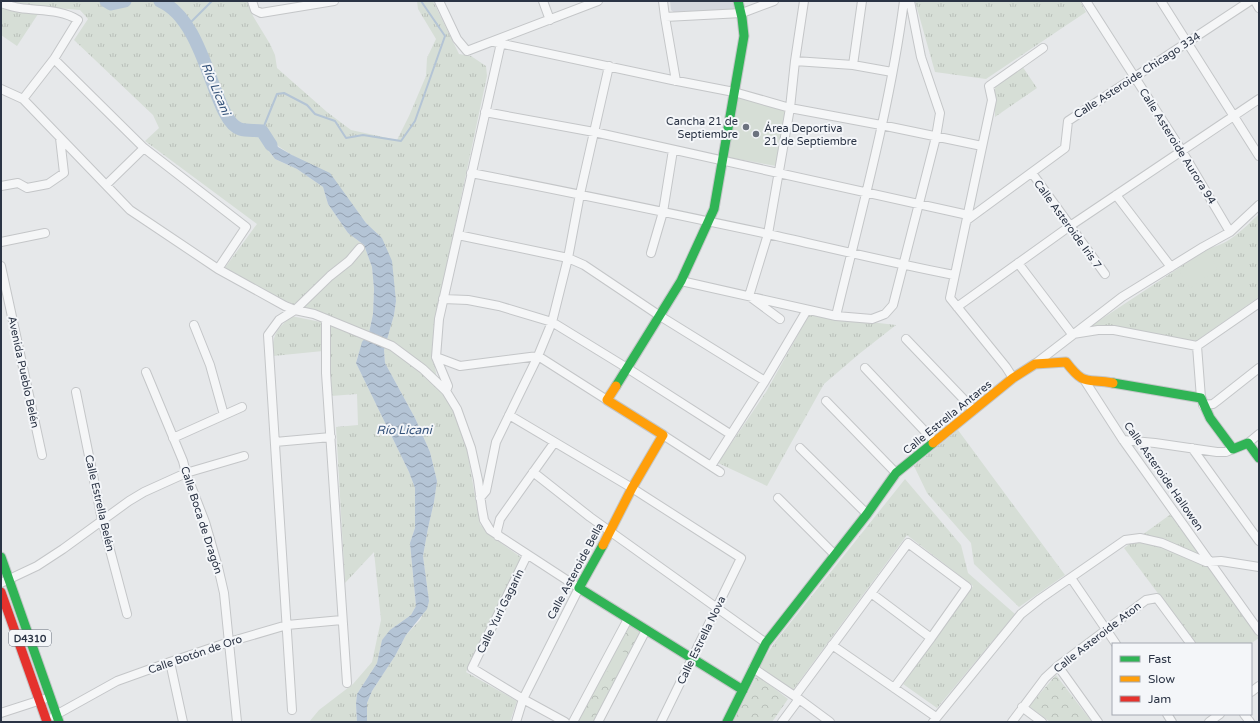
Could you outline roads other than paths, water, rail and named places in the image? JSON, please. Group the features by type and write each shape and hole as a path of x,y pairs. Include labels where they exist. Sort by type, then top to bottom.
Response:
{"street":[{"path":"252,1 255,10 261,13 333,1"},
{"path":"439,1 457,39 467,51 498,42 598,1"},
{"path":"543,1 550,20"},
{"path":"663,1 676,81"},
{"path":"607,400 681,281 714,209 744,36 744,23 738,1"},
{"path":"665,18 742,13 774,1"},
{"path":"749,296 768,234 790,108 804,1"},
{"path":"853,65 862,1"},
{"path":"836,316 867,192 892,72 904,1"},
{"path":"681,281 836,316 872,319 885,314 893,306 936,137 940,113 921,57 910,1"},
{"path":"1161,1 1259,156"},
{"name":"Calle Asteroide Chicago 334","path":"967,218 1065,148 1068,121 1250,1"},
{"path":"1255,1 1259,8"},
{"name":"Calle Asteroide Aurora 94","path":"1090,2 1182,150 1230,232"},
{"path":"1,4 71,15 78,20 54,60 23,99"},
{"path":"498,42 676,81 734,92 790,108 982,146"},
{"path":"446,391 448,386 436,357 439,319 485,112 498,42"},
{"path":"1013,378 1006,367 950,298 992,100 989,86 1043,48"},
{"path":"54,60 144,148 246,227 218,269"},
{"path":"795,61 853,65 892,72"},
{"path":"480,498 486,491 496,442 538,356 552,322 568,258 580,194 609,66"},
{"path":"1,89 23,99 130,210 218,269 295,310 314,314 392,346 423,370 446,391 457,409 472,448 484,520 490,530 628,619 743,690"},
{"path":"956,307 1070,226 1259,99"},
{"path":"485,112 594,132 867,192 919,204 967,218"},
{"path":"1,186 18,182 28,188 48,184 64,173 60,138"},
{"path":"106,185 144,148"},
{"path":"651,253 663,212 673,150"},
{"path":"471,173 580,194 768,234 904,266 954,275"},
{"name":"Calle Asteroide Iris 7","path":"1032,173 1105,274"},
{"path":"1116,195 1171,267"},
{"name":"Calle Estrella Antares","path":"727,722 766,643 867,514 896,473 1013,378 1035,364 1122,297 1202,247 1230,232 1259,205"},
{"path":"1,242 45,233"},
{"path":"458,235 568,258 584,265 660,316 765,381"},
{"path":"292,710 268,335 279,320 295,310 360,248"},
{"path":"1018,263 1072,334 1098,330 1114,330 1196,346 1259,303"},
{"name":"Avenida Pueblo Belén","path":"1,266 42,455"},
{"path":"749,296 780,319"},
{"path":"443,299 468,300 499,306 552,322 730,434"},
{"path":"710,466 765,381 807,310"},
{"path":"326,319 326,373 347,683"},
{"path":"194,325 210,365 224,415"},
{"path":"906,339 974,410"},
{"path":"1196,346 1202,401 1218,430 1233,449"},
{"path":"436,357 460,366 538,356 720,472"},
{"name":"Calle Asteroide Hallowen","path":"1035,364 1066,362 1075,374 1085,381 1123,440 1259,631"},
{"path":"865,368 935,442"},
{"path":"1085,381 1108,382 1213,404 1259,368"},
{"name":"Calle Boca de Dragón","path":"146,372 172,438 183,461 186,473 205,522 218,567 226,607 237,722"},
{"name":"Calle Estrella Belén","path":"76,392 102,520 127,614"},
{"path":"826,401 896,473"},
{"path":"172,438 242,407"},
{"path":"509,416 632,488"},
{"path":"1123,440 1226,452 1248,443 1259,434"},
{"name":"Calle Asteroide Bella","path":"516,722 523,699 579,588 611,531 632,488 663,436"},
{"path":"275,442 331,437"},
{"path":"498,536 497,531 500,520 554,443"},
{"path":"1248,443 1259,458"},
{"path":"800,448 867,514"},
{"path":"1192,448 1259,541"},
{"path":"5,581 37,566 144,492 186,473 244,456"},
{"path":"533,472 590,517 766,643"},
{"name":"Calle Estrella Nova","path":"632,488 741,558 661,722"},
{"path":"778,498 835,555"},
{"path":"832,645 894,688 934,719 1021,614 1124,540 1140,538 1162,543 1182,550 1198,559 1221,561 1259,568"},
{"path":"782,722 832,645 908,542 967,587 894,688"},
{"name":"Calle Yuri Gagarin","path":"523,699 472,668 527,555"},
{"name":"D4310","path":"1,557 5,581 58,718"},
{"path":"1071,578 1115,643"},
{"name":"D4310","path":"1,592 47,721"},
{"path":"871,593 931,638"},
{"name":"Calle Asteroide Aton","path":"1012,722 1045,678 1058,666 1146,600 1157,598 1190,643"},
{"path":"573,722 628,619"},
{"name":"Calle Botón de Oro","path":"47,721 58,718 117,681 170,662 229,642 287,625 342,620"},
{"path":"598,722 646,630"},
{"path":"170,662 183,722"},
{"path":"1058,666 1098,722"},
{"path":"753,668 830,722"},
{"path":"1,713 50,697"},
{"path":"523,699 565,722"},
{"path":"1022,707 1042,722"},
{"path":"1209,722 1219,715"}],"water":[{"name":"Río Licani","path":"253,130 268,131 278,147 330,173 366,223 382,238 392,261 396,301 394,315 384,350 385,363 415,418 430,452 437,481 423,556 429,601 427,609 406,635 395,656 372,691 367,703 367,722 357,722 357,694 377,663 382,640 390,630 411,615 416,606 410,543 415,528 415,488 409,472 356,363 362,342 369,333 373,314 374,289 372,267 364,245 348,233 328,204 323,187 297,169 275,159"}],"waterway":[{"name":"Río Licani","path":"106,1 111,4 125,1"},
{"name":"Río Licani","path":"160,1 176,12 189,28 199,48 223,108 231,122 240,129 262,131 271,145"},
{"path":"187,26 212,1"},
{"path":"262,131 277,94 284,93 307,105 315,114 335,121 346,138 363,135 401,141 415,121 445,36 421,1"}],"place":[{"name":"Cancha 21 de Septiembre","path":"746,127"},
{"name":"Área Deportiva 21 de Septiembre","path":"756,134"}]}
